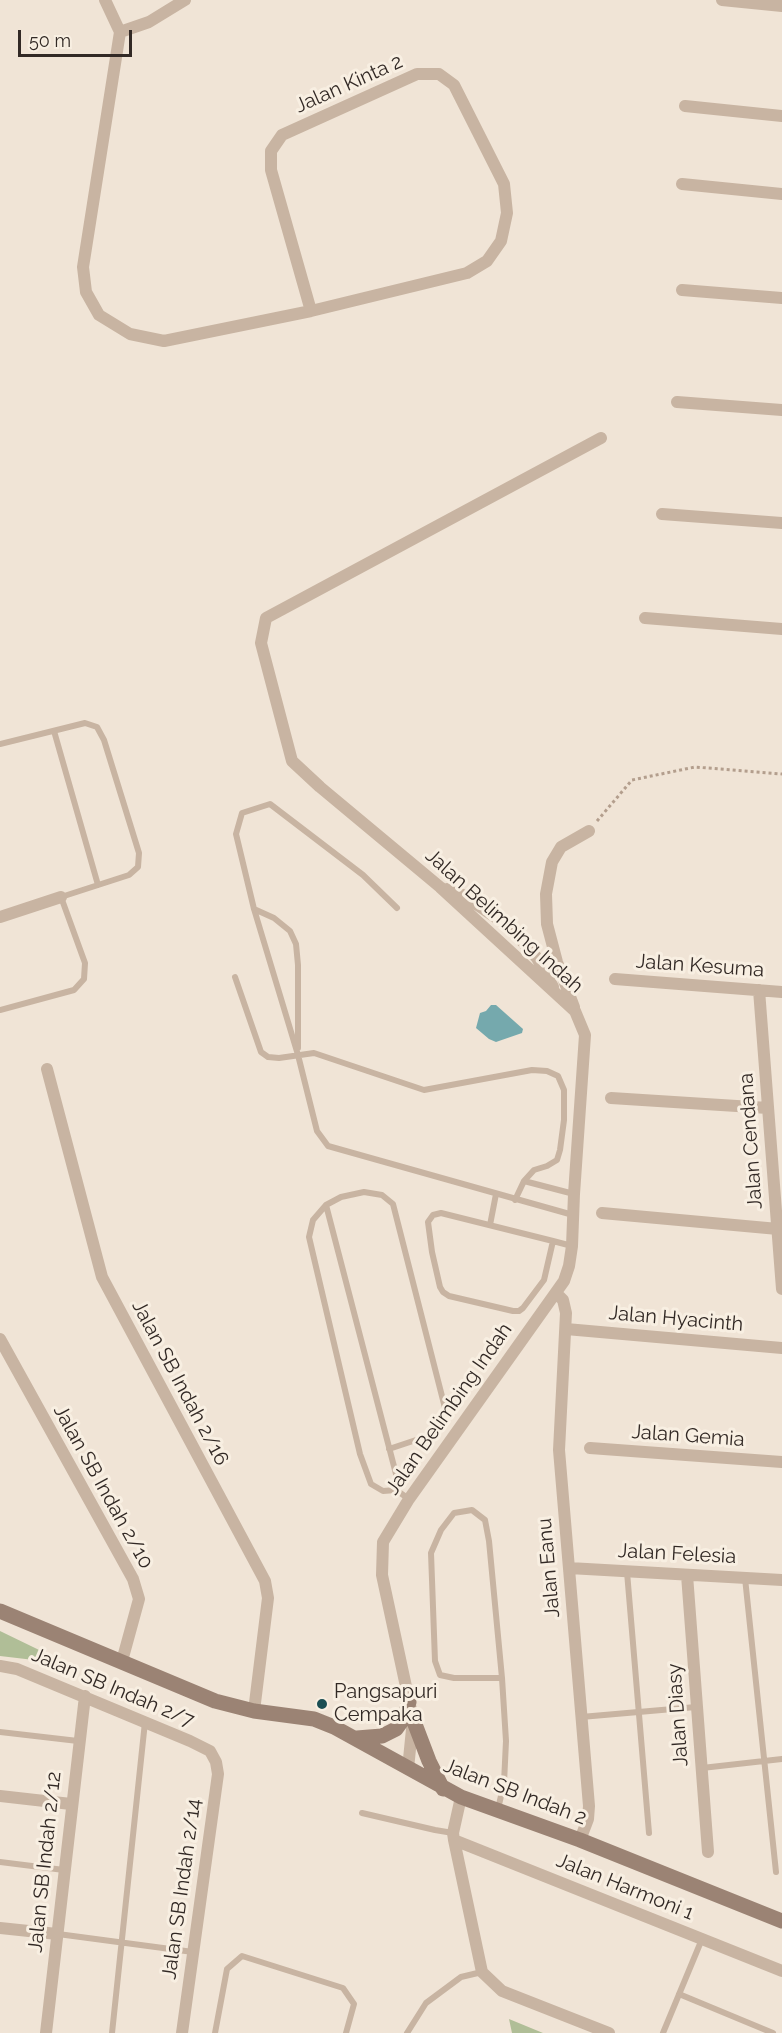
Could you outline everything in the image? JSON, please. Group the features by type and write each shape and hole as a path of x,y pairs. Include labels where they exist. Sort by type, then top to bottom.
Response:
{"street":[{"path":"106,1 120,32 149,22 185,0"},
{"path":"722,0 782,6"},
{"name":"Jalan Kinta 2","path":"120,32 83,267 86,292 99,315 130,334 164,341 311,311 467,273 487,261 501,241 507,213 504,184 454,85 439,74 417,74 282,135 271,151 271,170 311,311"},
{"path":"685,106 782,116"},
{"path":"682,184 782,194"},
{"path":"682,290 782,298"},
{"path":"677,402 782,410"},
{"name":"Jalan Belimbing Indah","path":"408,1769 413,1719 382,1575 383,1542 409,1499 564,1281 572,1246 585,1035 575,1011 557,994 440,887 292,761 261,644 266,618 601,438"},
{"path":"662,514 782,523"},
{"path":"645,618 782,629"},
{"path":"575,1011 557,962 547,924 546,894 552,862 561,847 589,831"},
{"path":"440,887 464,896 510,927 537,958 557,994"},
{"path":"0,917 61,897"},
{"name":"Jalan Kesuma","path":"615,979 782,992"},
{"name":"Jalan Cendana","path":"759,990 782,1289"},
{"name":"Jalan SB Indah 2/16","path":"47,1069 102,1277 265,1581 268,1598 254,1711"},
{"path":"611,1098 768,1108"},
{"path":"602,1213 777,1229"},
{"name":"Jalan Eanu","path":"556,1293 563,1300 566,1313 559,1450 589,1806 588,1819 580,1840"},
{"name":"Jalan Hyacinth","path":"566,1329 782,1348"},
{"name":"Jalan SB Indah 2/10","path":"0,1339 133,1580 139,1599 122,1661"},
{"name":"Jalan Gemia","path":"590,1448 782,1462"},
{"name":"Jalan Felesia","path":"569,1568 782,1580"},
{"name":"Jalan Diasy","path":"687,1575 708,1852"},
{"name":"Jalan SB Indah 2","path":"0,1611 215,1701 254,1711 314,1719 357,1738 443,1789 461,1797 580,1840 782,1921"},
{"name":"Jalan SB Indah 2/7","path":"0,1666 17,1669 85,1696 210,1751"},
{"name":"Jalan SB Indah 2/12","path":"46,2033 85,1696"},
{"path":"357,1738 382,1736 396,1729 404,1718 409,1702"},
{"path":"413,1719 429,1761 443,1789"},
{"name":"Jalan SB Indah 2/14","path":"182,2033 218,1774 216,1762 210,1751"},
{"path":"0,1796 71,1804"},
{"path":"461,1797 453,1836 482,1972 502,1991 609,2033"},
{"name":"Jalan Harmoni 1","path":"453,1836 782,1971"},
{"path":"0,1928 57,1934"}],"lane":[{"path":"0,744 86,723 98,727 139,853 138,867 129,875 61,897 85,963 84,979 74,990 0,1010"},
{"path":"54,731 98,885"},
{"path":"398,908 363,875 270,804 242,813 236,834 254,909 298,1055 316,1131 328,1146 573,1215"},
{"path":"254,909 274,918 290,931 296,944 298,1055"},
{"path":"235,977 261,1052 268,1058 314,1053 424,1090 532,1070 547,1071 558,1076 564,1090 564,1120 557,1160 534,1170 524,1181 515,1200"},
{"path":"524,1181 574,1194"},
{"path":"389,1449 436,1433 444,1423 445,1408 393,1204 382,1195 364,1192 341,1197 326,1205 313,1220 309,1237 360,1454 371,1484 383,1491 396,1490 409,1499"},
{"path":"490,1225 496,1194"},
{"path":"326,1205 396,1474 396,1490"},
{"path":"554,1241 544,1280 519,1311 449,1296 440,1287 428,1222 433,1215 441,1213 554,1241 572,1246"},
{"path":"498,1810 504,1783 506,1741 502,1678 485,1520 472,1510 454,1513 441,1530 431,1553 435,1661 440,1675 454,1678 502,1678"},
{"path":"627,1571 649,1833"},
{"path":"745,1578 776,1872"},
{"path":"580,1717 697,1707"},
{"path":"112,2033 145,1722"},
{"path":"0,1732 78,1741"},
{"path":"702,1768 782,1759"},
{"path":"362,1813 453,1836"},
{"path":"0,1862 64,1870"},
{"path":"57,1934 193,1952"},
{"path":"663,2033 702,1939"},
{"path":"215,2033 227,1969 242,1956 342,1988 354,2004 346,2033"},
{"path":"407,2033 426,2003 461,1977 482,1972"},
{"path":"679,1994 773,2033"}],"path":[{"path":"589,831 632,780 695,767 782,774"}],"green space":[{"path":"0,1631 68,1664 0,1656"},
{"path":"509,2019 543,2033 512,2033"}],"water":[{"path":"491,1005 496,1005 523,1029 522,1033 496,1042 476,1028 480,1013 486,1011"}],"place":[{"name":"Pangsapuri Cempaka","path":"322,1704"}]}
